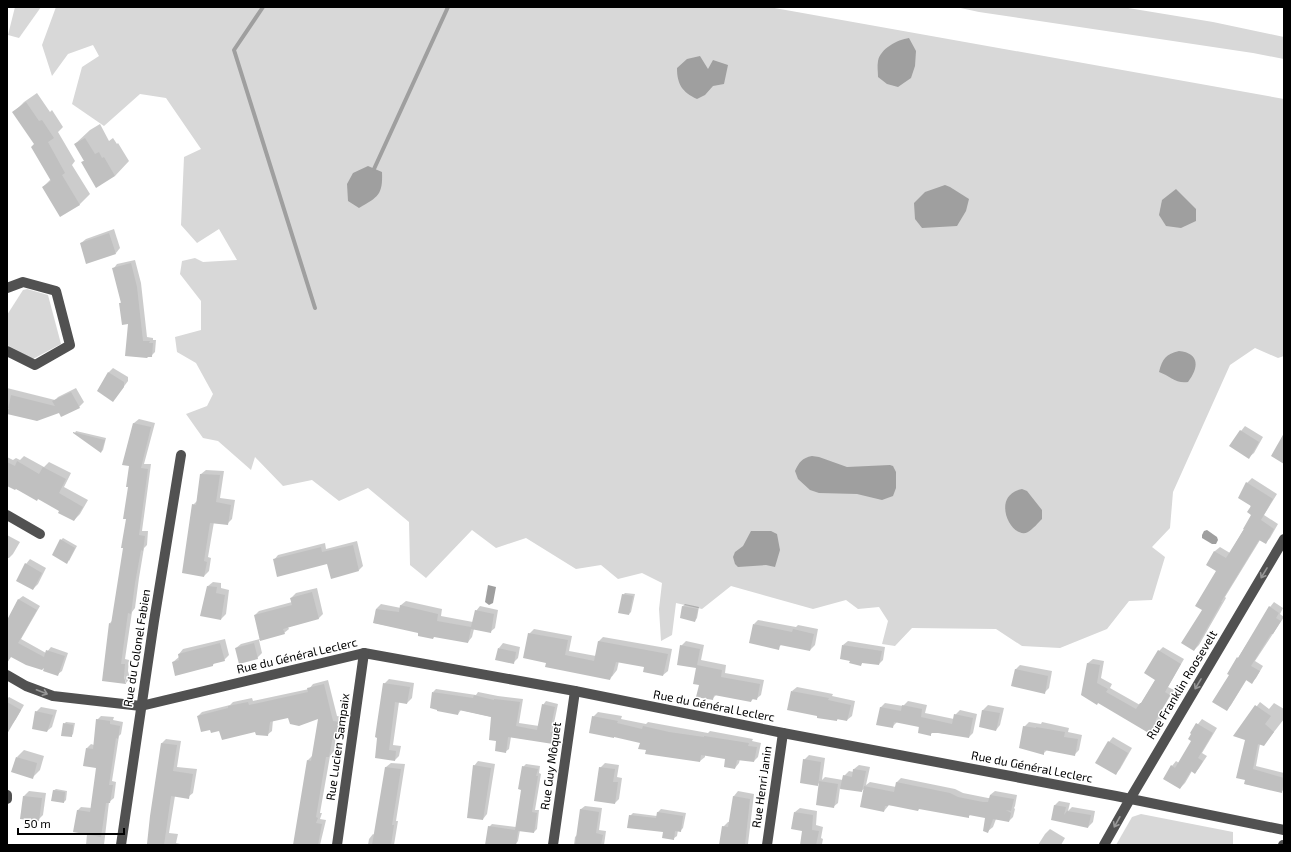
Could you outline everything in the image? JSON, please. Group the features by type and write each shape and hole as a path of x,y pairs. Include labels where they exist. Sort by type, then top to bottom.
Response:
{"street":[{"path":"7,288 23,282 56,291 70,345 35,365 7,351"},
{"name":"Rue du Colonel Fabien","path":"121,845 141,706 181,455"},
{"path":"7,515 40,534"},
{"name":"Rue Franklin Roosevelt","path":"1104,845 1284,539"},
{"name":"Rue du Général Leclerc","path":"7,675 26,686 53,696 141,706 364,653 575,691 1284,830"},
{"name":"Rue Lucien Sampaix","path":"337,845 364,653"},
{"name":"Rue Guy Môquet","path":"553,845 575,691"},
{"name":"Rue Henri Janin","path":"767,845 783,733"}],"shaded area":[{"path":"15,7 41,7 19,38 8,35"},
{"path":"56,7 769,7 1284,99 1284,356 1278,358 1255,348 1230,365 1173,492 1170,528 1152,547 1165,557 1152,600 1129,601 1107,629 1060,648 1022,646 996,629 912,628 895,646 882,644 888,621 879,607 858,609 846,600 813,609 731,586 702,609 676,603 672,635 661,641 659,609 662,583 642,573 618,579 601,565 576,569 526,538 496,548 472,530 426,578 410,565 409,522 368,488 339,501 312,480 283,486 255,457 251,470 218,441 203,438 186,414 207,406 213,394 196,363 177,352 175,337 201,330 201,301 180,274 182,261 195,258 203,262 237,260 219,229 197,243 181,225 184,157 201,149 166,98 140,94 104,126 72,104 82,67 99,56 93,45 68,54 52,76 42,45"},
{"path":"956,7 1122,7 1213,22 1284,37 1284,59 1253,53 979,12"},
{"path":"909,38 916,51 915,66 911,78 898,87 887,84 878,77 878,63 880,56 882,52 890,45"},
{"path":"700,56 708,69 713,60 728,65 724,84 713,86 705,95 697,99 681,87 678,79 677,68 687,59"},
{"path":"368,166 382,172 382,186 375,198 359,208 348,201 347,184 353,173"},
{"path":"945,185 969,199 966,211 957,226 922,228 915,219 914,203 925,192"},
{"path":"1176,189 1196,209 1196,221 1181,228 1166,226 1159,215 1162,200"},
{"path":"27,289 48,295 61,344 33,359 7,345 7,315 23,290"},
{"path":"1179,351 1186,352 1191,355 1196,362 1196,367 1192,377 1188,382 1176,381 1159,372 1163,360 1171,354"},
{"path":"812,456 847,467 893,466 896,472 896,488 893,496 882,500 857,494 819,493 810,490 798,479 795,471 801,461"},
{"path":"1022,489 1027,491 1042,510 1042,519 1030,531 1022,533 1010,524 1005,508 1007,500 1012,493"},
{"path":"1207,530 1217,537 1218,540 1216,544 1212,544 1202,538 1204,531"},
{"path":"751,531 771,531 777,534 780,550 775,567 766,565 738,567 735,564 733,557 735,552 743,546"},
{"path":"488,585 496,587 493,603 489,605 485,602"},
{"path":"1141,814 1233,832 1233,845 1116,845 1132,817"}],"building":[{"path":"26,102 39,121 42,120 54,138 48,142 65,173 62,175 80,205 60,217 42,187 51,181 31,147 34,144 12,112"},
{"path":"85,138 95,154 99,152 102,158 104,157 115,176 96,188 81,162 84,161 74,144"},
{"path":"109,233 116,254 86,264 80,243"},
{"path":"131,263 137,287 143,341 150,341 149,343 153,343 152,357 147,358 125,356 128,324 122,325 119,303 121,303 112,268"},
{"path":"108,372 124,382 124,387 113,402 97,391"},
{"path":"71,392 80,408 61,417 59,413 37,421 7,414 11,395 55,406 52,401"},
{"path":"133,423 151,427 141,468 148,469 139,535 145,536 135,583 131,614 128,613 121,664 125,664 124,676 126,684 102,681 109,623 111,624 126,519 123,519 128,487 126,487 129,466 122,465"},
{"path":"1240,430 1259,442 1249,459 1229,446"},
{"path":"73,433 105,440 101,453"},
{"path":"1284,433 1284,464 1271,456"},
{"path":"17,461 39,474 43,467 66,479 59,493 83,507 74,521 58,513 59,511 38,499 37,501 16,489 15,490 7,486 7,462 15,466"},
{"path":"200,474 220,475 216,502 231,505 228,525 210,523 204,561 207,562 204,577 182,573 192,504 196,505"},
{"path":"1246,482 1273,499 1261,520 1274,529 1266,544 1259,540 1221,602 1194,651 1181,643 1202,610 1195,606 1216,571 1206,565 1214,551 1226,558 1251,515 1247,512 1251,506 1238,498"},
{"path":"60,539 75,548 67,564 52,555"},
{"path":"353,545 359,571 331,579 327,564 277,577 273,559 321,547 322,552"},
{"path":"25,563 42,573 33,590 16,581"},
{"path":"207,586 217,587 216,593 225,595 221,620 200,616"},
{"path":"312,592 319,619 283,629 285,634 260,641 254,615 292,605 290,598"},
{"path":"622,594 633,596 629,615 618,613"},
{"path":"18,599 37,610 18,643 44,657 46,650 65,656 58,676 43,671 44,668 42,670 26,665 11,657 7,663 7,620"},
{"path":"400,605 438,614 437,621 471,627 475,610 494,614 491,633 471,629 468,643 434,637 433,639 418,636 418,633 373,623 376,609 399,612"},
{"path":"682,606 698,609 695,622 680,618"},
{"path":"1269,606 1279,613 1276,618 1281,621 1251,666 1260,671 1252,684 1246,680 1227,711 1212,702 1229,675 1227,674 1237,657 1238,658"},
{"path":"753,624 792,632 793,629 814,634 810,651 780,645 779,650 749,643"},
{"path":"528,633 568,640 565,655 594,661 598,641 668,654 663,676 643,672 644,667 616,662 610,680 545,667 546,663 523,658"},
{"path":"220,643 225,661 213,664 213,666 175,676 172,662 179,660 178,654"},
{"path":"254,643 258,659 239,664 235,648"},
{"path":"680,645 700,649 697,665 722,670 721,677 760,684 757,700 752,699 751,702 714,695 713,700 696,697 699,685 693,684 696,668 677,665"},
{"path":"842,645 882,651 879,665 862,663 861,666 849,663 850,661 840,659"},
{"path":"498,648 516,652 514,664 495,660"},
{"path":"1158,650 1181,664 1165,692 1170,695 1155,721 1159,723 1152,735 1098,703 1097,705 1081,695 1087,663 1100,665 1097,683 1108,689 1106,692 1136,709 1155,680 1144,673"},
{"path":"1015,669 1048,676 1045,694 1011,686"},
{"path":"383,683 410,687 407,704 395,702 389,750 396,751 395,761 375,758 377,738 375,737"},
{"path":"324,684 333,721 341,722 339,736 333,736 329,757 326,757 316,817 318,818 316,823 322,824 318,845 293,845 307,760 311,761 318,719 299,726 290,724 288,718 270,722 268,736 256,735 255,732 222,740 219,731 211,733 210,730 201,732 197,716 228,708 228,706 248,702 249,705 308,692 307,688"},
{"path":"791,691 829,698 828,700 851,705 847,721 817,718 817,716 787,710"},
{"path":"432,692 473,698 474,695 494,700 520,702 516,726 537,730 542,704 555,707 550,732 555,732 553,744 508,737 506,753 495,751 496,741 489,740 491,717 459,710 458,715 437,711 430,708"},
{"path":"7,702 21,710 7,734"},
{"path":"902,705 922,709 921,717 952,724 954,714 973,718 969,738 938,733 931,733 931,736 918,733 919,727 894,722 893,728 876,725 880,707 901,711"},
{"path":"1255,705 1271,716 1265,724 1274,732 1264,746 1258,744 1253,769 1284,778 1282,793 1244,784 1245,780 1236,778 1245,740 1233,736"},
{"path":"982,710 1000,713 996,731 979,727"},
{"path":"35,711 53,715 47,732 32,729"},
{"path":"592,716 618,721 617,723 642,729 643,726 669,732 749,743 748,746 757,747 754,762 737,760 735,769 724,767 725,759 701,755 700,762 645,754 646,750 638,749 640,743 589,733"},
{"path":"96,719 110,721 110,724 120,726 118,739 116,738 109,785 113,785 110,803 106,803 101,837 73,832 77,810 90,812 96,768 83,766 86,748 93,749"},
{"path":"63,723 73,725 72,737 61,736"},
{"path":"1196,723 1213,733 1198,758 1203,761 1195,774 1191,771 1180,789 1163,779 1171,765 1175,768 1191,741 1188,739"},
{"path":"1023,726 1065,732 1064,737 1078,739 1075,756 1044,750 1044,755 1019,748"},
{"path":"1108,741 1128,753 1116,775 1095,763"},
{"path":"161,743 177,745 173,771 193,774 189,799 171,796 164,845 154,845 147,844"},
{"path":"16,757 37,763 33,779 11,772"},
{"path":"803,759 821,762 818,786 800,783"},
{"path":"473,765 491,768 483,820 467,818"},
{"path":"522,766 538,769 532,812 537,813 534,833 518,831 516,845 485,845 488,826 515,830 521,790 518,789"},
{"path":"385,767 401,769 392,825 394,825 391,845 372,845"},
{"path":"599,767 615,769 613,782 618,782 615,804 594,801"},
{"path":"853,769 866,771 862,792 840,789 843,775 852,777"},
{"path":"819,781 838,784 834,808 816,805"},
{"path":"896,782 950,793 958,797 983,802 988,802 990,795 1014,799 1011,811 1006,810 1011,813 1009,822 993,819 988,833 983,831 985,818 969,815 969,818 888,805 885,806 884,812 860,807 864,786 894,792"},
{"path":"53,790 65,792 64,803 51,801"},
{"path":"23,796 42,798 39,821 20,819"},
{"path":"733,796 750,799 745,845 719,845 722,826 728,827"},
{"path":"1054,805 1066,807 1064,815 1067,811 1091,815 1088,828 1051,820"},
{"path":"580,809 599,812 596,833 603,835 601,845 575,845"},
{"path":"657,812 683,816 681,832 675,831 674,840 662,838 663,832 627,828 629,815 656,818"},
{"path":"794,812 813,815 812,830 819,831 816,845 800,845 802,831 791,829"}],"waterway":[{"path":"263,7 234,50 315,308"},
{"path":"374,169 448,7"}]}
